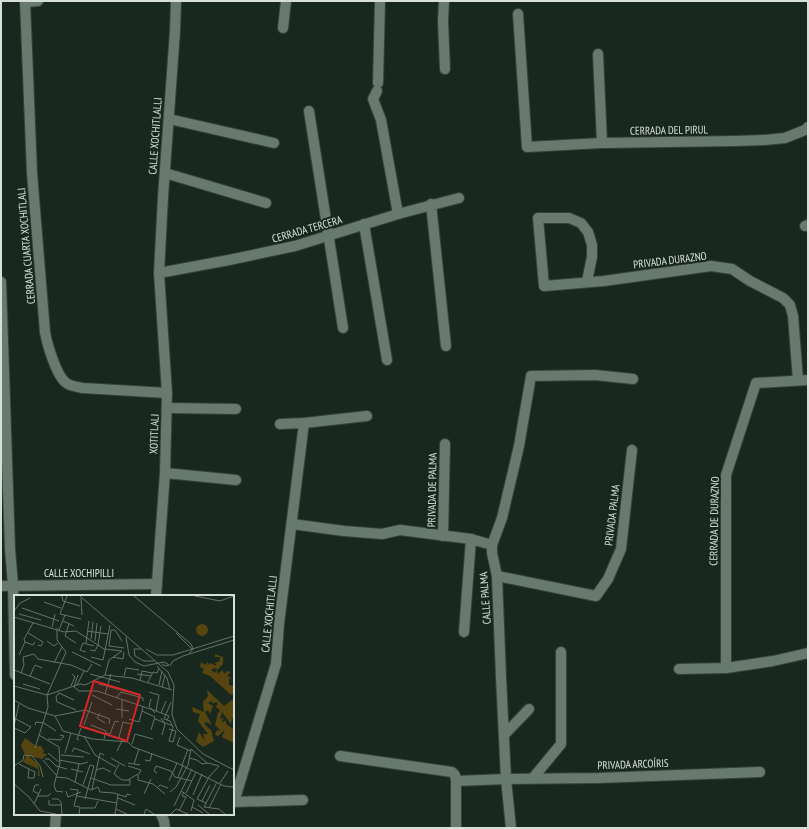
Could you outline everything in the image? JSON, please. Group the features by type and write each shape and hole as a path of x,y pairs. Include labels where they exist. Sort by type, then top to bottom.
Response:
{"street":[{"path":"25,2 38,1"},
{"name":"CALLE XOCHITLALLI","path":"159,273 176,31 176,1"},
{"path":"283,28 286,1"},
{"path":"380,1 378,87 373,99 381,120 398,214"},
{"path":"444,1 443,21 445,69"},
{"name":"CERRADA CUARTA XOCHITLALI","path":"25,2 33,181 46,340 60,376 65,382 73,386 83,388 167,393"},
{"name":"CERRADA DEL PIRUL","path":"518,14 527,147 602,143 735,142 765,140 785,138 808,127"},
{"path":"598,54 602,143"},
{"path":"309,111 342,328"},
{"path":"169,119 274,143"},
{"path":"165,173 266,203"},
{"name":"CERRADA TERCERA","path":"159,273 295,246 431,204 459,198"},
{"path":"431,204 446,346"},
{"name":"PRIVADA DURAZNO","path":"587,281 592,257 592,245 588,232 581,223 569,218 538,218 544,286 587,281 604,281 711,266 732,269 750,281 783,298 790,305 793,316 803,380"},
{"path":"364,224 387,360"},
{"name":"XOTITLALI","path":"156,595 165,473 167,408 159,273"},
{"path":"1,282 14,630"},
{"path":"292,524 344,531 382,534 400,530 471,539 492,545 502,518 519,446 531,376 595,375 633,379"},
{"name":"CERRADA DE DURAZNO","path":"726,668 726,475 756,383 803,380"},
{"path":"167,408 236,409"},
{"path":"280,424 368,416"},
{"name":"CALLE XOCHITLALLI","path":"234,799 276,664 279,624 304,423"},
{"name":"PRIVADA DE PALMA","path":"443,536 445,444"},
{"name":"PRIVADA PALMA","path":"497,576 596,596 608,580 621,549 632,450"},
{"path":"165,473 236,480"},
{"path":"464,632 471,539"},
{"name":"CALLE PALMA","path":"492,545 492,553 497,576 506,779 511,828"},
{"name":"CALLE XOCHIPILLI","path":"1,586 157,584"},
{"path":"533,778 561,744 561,652"},
{"path":"679,669 726,668 773,661 808,653"},
{"path":"504,735 529,709"},
{"path":"340,756 452,772 456,775 456,828"},
{"name":"PRIVADA ARCOÍRIS","path":"506,779 598,778 760,772"},
{"path":"456,781 506,779"},
{"path":"234,802 304,800"},
{"path":"55,828 56,815"},
{"path":"161,815 165,828"}]}
